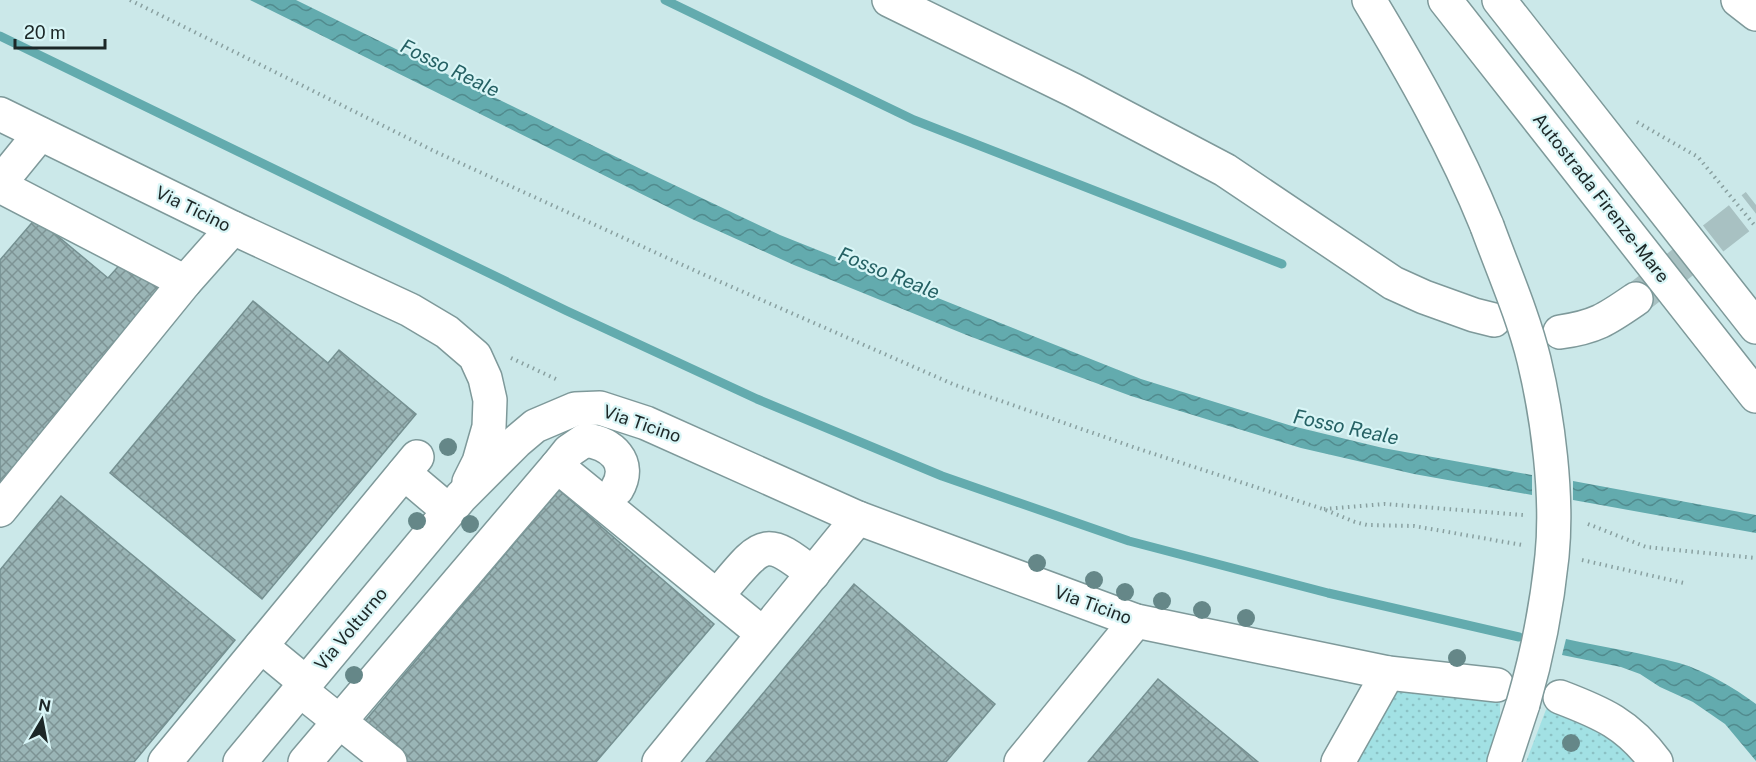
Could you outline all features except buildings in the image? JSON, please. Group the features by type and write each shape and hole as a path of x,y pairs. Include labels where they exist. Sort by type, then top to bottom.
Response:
{"main road":[{"path":"889,0 1073,90 1225,170 1393,283 1424,297 1494,320"},
{"path":"1369,0 1416,77 1473,191 1534,360 1547,437 1553,506 1552,555 1534,664 1510,694 1504,762"},
{"name":"Autostrada Firenze-Mare","path":"1445,0 1756,396"},
{"path":"1500,0 1756,327"},
{"path":"1738,0 1756,14"},
{"name":"Via Ticino","path":"0,114 233,228 410,310 447,332 475,356 485,378 490,400 489,426 479,462 455,504"},
{"path":"40,134 0,184 185,282"},
{"path":"0,510 185,282 233,228"},
{"path":"1560,332 1578,330 1602,323 1636,299"},
{"name":"Via Ticino","path":"455,504 516,441 535,426 575,409 600,408 646,423 858,518 1136,621 1388,673 1510,694"},
{"path":"305,762 569,451 585,440 596,441 616,453 622,465 623,480 617,489"},
{"path":"165,762 411,465 455,504"},
{"path":"557,466 763,634"},
{"name":"Via Volturno","path":"240,762 455,504"},
{"path":"659,762 858,518"},
{"path":"727,584 748,558 763,549 771,548 792,558 813,574"},
{"path":"1021,762 1136,621"},
{"path":"261,646 341,722 390,762"},
{"path":"1338,762 1388,673"},
{"path":"1560,697 1618,723 1648,751 1656,762"}],"path":[{"path":"130,0 457,162 698,273 955,385 1367,525 1414,526 1498,539 1526,546"},
{"path":"1628,116 1698,158 1756,227"},
{"path":"503,354 561,382"},
{"path":"1323,509 1385,504 1529,516"},
{"path":"1588,524 1646,547 1756,558"},
{"path":"1579,560 1684,583"}],"shaded area":[{"path":"1392,689 1500,703 1500,717 1486,762 1356,762"},
{"path":"1547,707 1599,723 1642,762 1526,762"}],"water":[{"path":"250,0 296,0 780,235 1141,379 1292,426 1383,448 1532,475 1532,495 1414,474 1301,448 1131,396 969,336 794,265 692,219"},
{"path":"1573,481 1756,515 1756,533 1573,500"},
{"path":"1566,639 1689,666 1738,692 1756,704 1756,761 1725,724 1693,702 1660,687 1640,674 1621,667 1562,655"}],"waterway":[{"path":"665,0 914,120 1282,264"},
{"path":"0,36 567,311 757,399 942,476 1129,541 1328,593 1519,637"}],"tunnel":[{"path":"1636,299 1756,205"}],"water label":[{"name":"Fosso Reale","path":"450,68"},
{"name":"Fosso Reale","path":"889,273"},
{"name":"Fosso Reale","path":"1346,427"}]}
